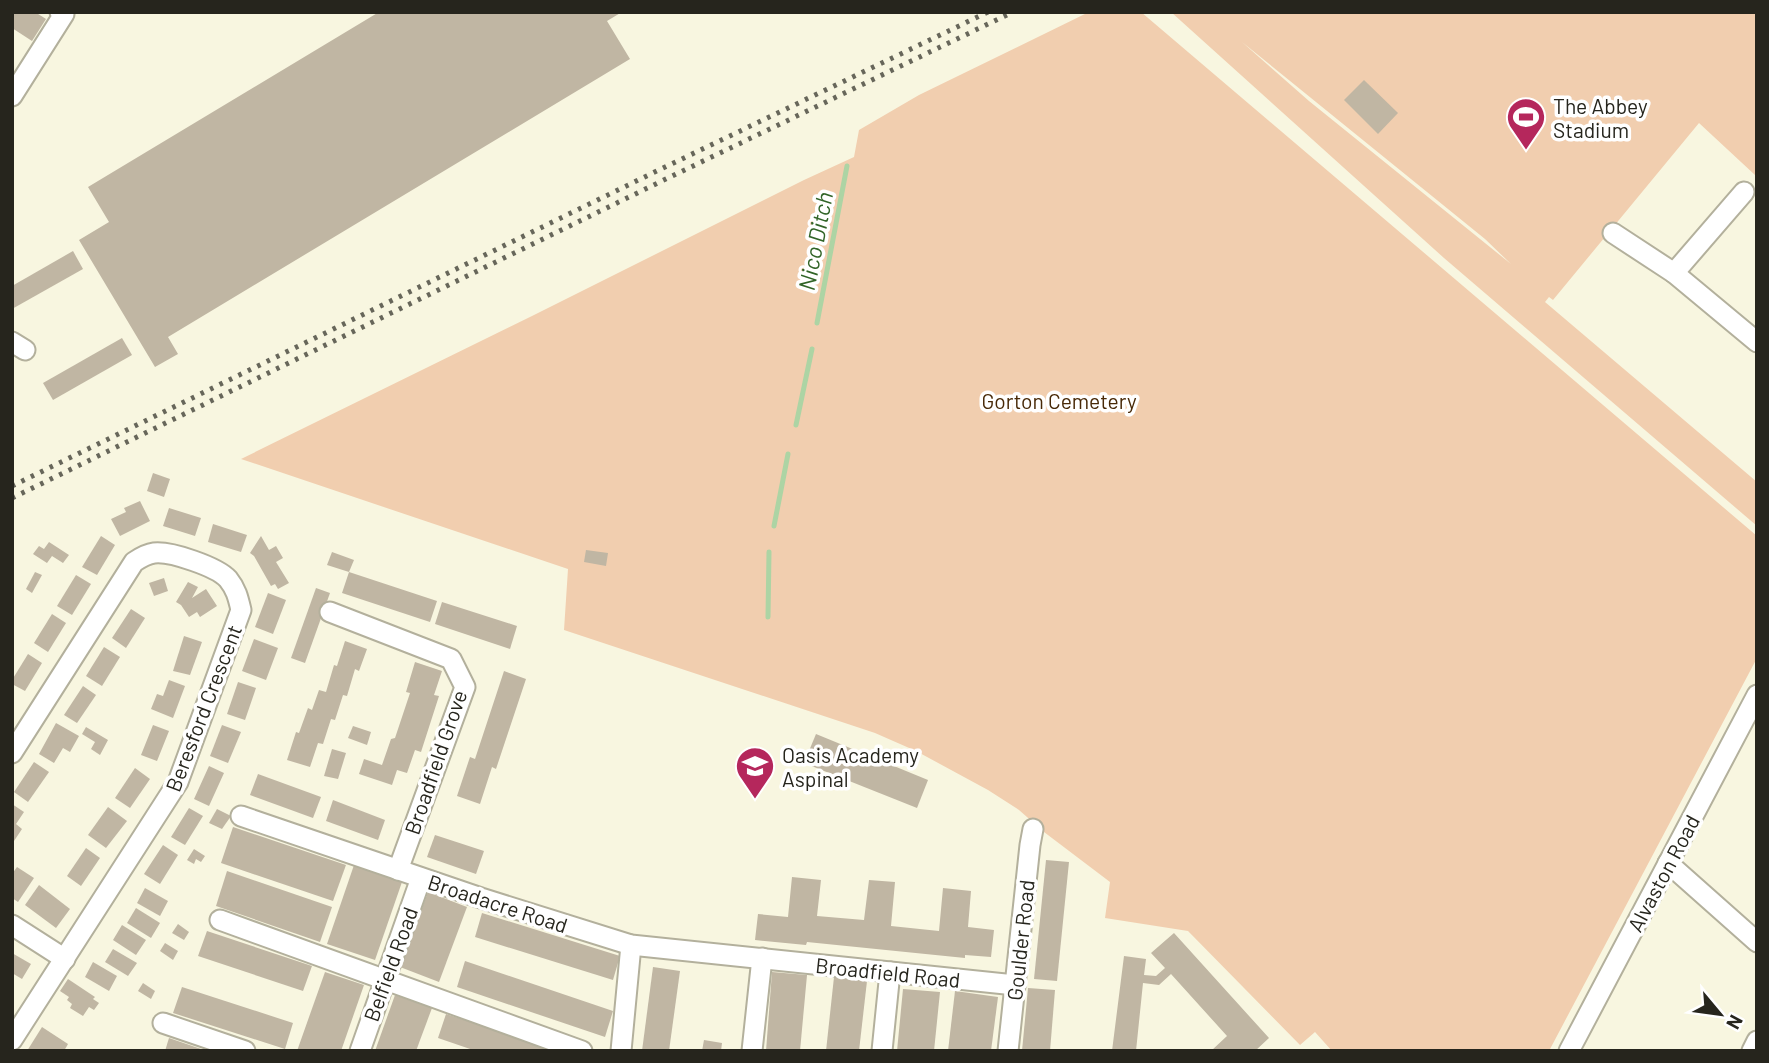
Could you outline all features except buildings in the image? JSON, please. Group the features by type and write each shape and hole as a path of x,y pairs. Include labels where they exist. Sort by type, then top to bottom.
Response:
{"street":[{"path":"12,96 62,13"},
{"path":"1674,273 1744,192"},
{"path":"1613,233 1674,273 1757,342"},
{"name":"Beresford Crescent","path":"12,753 134,562 153,553 179,555 225,576 237,592 241,610 178,782 12,1040"},
{"name":"Broadfield Grove","path":"330,612 451,659 465,687 398,870"},
{"name":"Alvaston Road","path":"1569,1051 1757,695"},
{"name":"Broadacre Road","path":"241,816 421,878 631,945 762,958"},
{"name":"Goulder Road","path":"1008,1051 1033,829"},
{"path":"1668,863 1757,942"},
{"name":"Belfield Road","path":"360,1051 421,878"},
{"path":"220,920 582,1051"},
{"path":"12,925 65,959"},
{"path":"621,1051 631,945"},
{"path":"752,1051 762,958"},
{"name":"Broadfield Road","path":"762,958 1015,985"},
{"path":"882,1051 890,972"},
{"path":"163,1023 245,1051"},
{"path":"1752,1051 1757,1041"}],"green space":[{"name":"Gorton Cemetery","path":"1089,12 1141,12 1757,536 1757,658 1549,1051 1332,1051 1315,1032 1300,1045 1188,931 1105,918 1110,882 1019,810 988,790 916,751 875,733 564,630 568,569 241,459 854,157 859,130 919,95"},
{"name":"The Abbey Stadium","path":"1171,12 1757,12 1757,173 1755,175 1699,123 1553,300 1549,297 1545,302 1757,482 1757,526 1444,258","holes":["1242,42 1485,239 1511,264 1309,101"]}],"waterway":[{"name":"Nico Ditch","path":"817,323 847,166"},
{"name":"Nico Ditch","path":"796,425 812,349"},
{"name":"Nico Ditch","path":"774,526 788,454"},
{"name":"Nico Ditch","path":"768,617 769,552"}],"railway":[{"path":"12,486 988,12"},
{"path":"12,498 1013,12"}],"place":[{"name":"The Abbey Stadium","path":"1526,151"},
{"name":"Oasis Academy Aspinal","path":"755,800"}]}
